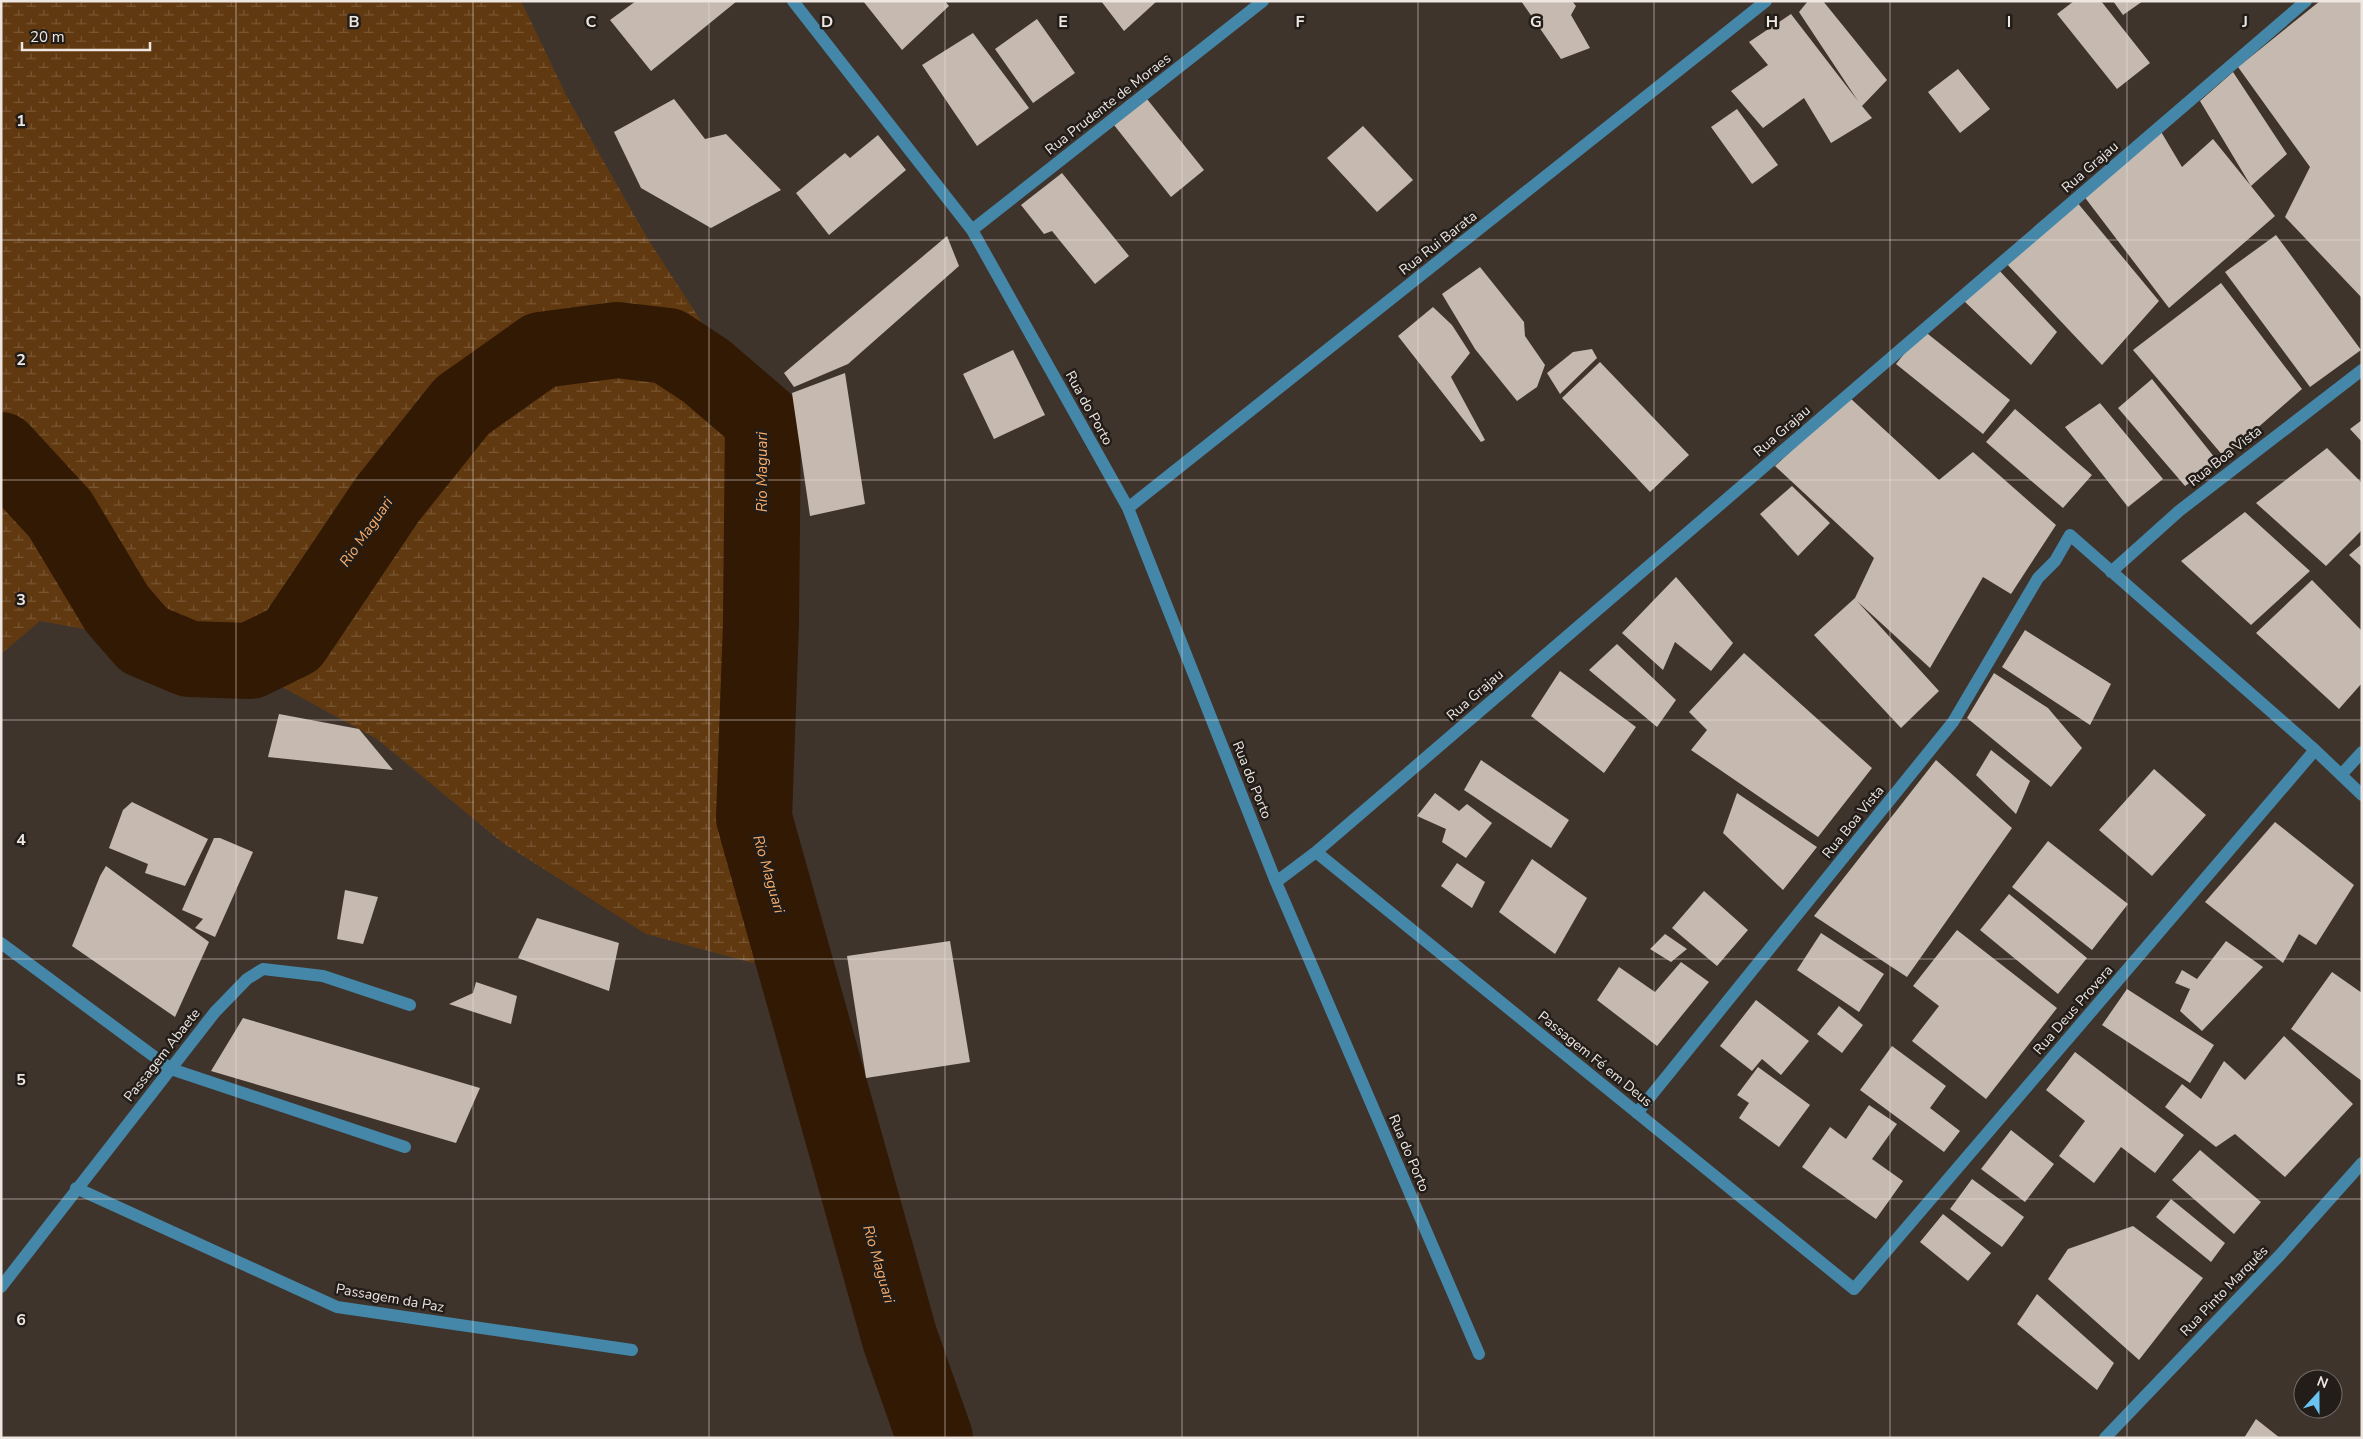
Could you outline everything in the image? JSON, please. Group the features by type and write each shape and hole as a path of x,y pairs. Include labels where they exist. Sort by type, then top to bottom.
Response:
{"street":[{"name":"Rua do Porto","path":"792,1 972,230 1128,508 1276,882 1479,1354"},
{"name":"Rua Prudente de Moraes","path":"972,230 1263,1"},
{"name":"Rua Rui Barata","path":"1128,508 1766,1"},
{"name":"Rua Grajau","path":"1276,882 1316,852 2306,1"},
{"name":"Rua Boa Vista","path":"1637,1112 1953,722 2038,578 2055,561 2070,535 2111,572 2178,511 2362,370"},
{"path":"2111,572 2315,750 2362,795"},
{"name":"Rua Deus Provera","path":"1854,1289 2315,750"},
{"path":"2341,775 2362,752"},
{"name":"Passagem Fé em Deus","path":"1316,852 1854,1289"},
{"path":"1,943 171,1069 405,1147"},
{"name":"Passagem Abaete","path":"1,1287 76,1188 215,1012 247,979 263,969 323,976 410,1005"},
{"name":"Rua Pinto Marquês","path":"2105,1438 2280,1255 2362,1163"},
{"name":"Passagem da Paz","path":"76,1188 337,1307 632,1350"}],"green space":[{"path":"1,1 521,1 567,97 646,236 702,323 748,437 770,611 782,773 796,915 753,963 646,934 503,843 377,739 222,654 40,621 1,654"}],"building":[{"path":"636,1 737,1 651,71 610,20"},
{"path":"863,1 945,1 949,6 902,50"},
{"path":"1101,1 1157,1 1124,31"},
{"path":"1521,1 1572,1 1576,6 1571,15 1590,48 1561,59"},
{"path":"1808,1 1823,1 1887,80 1862,106 1872,118 1831,143 1804,98 1763,128 1731,91 1768,65 1749,42 1791,14 1858,101 1799,12"},
{"path":"2074,1 2101,1 2150,63 2117,89 2057,14"},
{"path":"2113,1 2143,1 2123,15"},
{"path":"2320,1 2362,1 2362,298 2285,217 2310,167 2238,67"},
{"path":"1037,19 1075,73 1033,103 995,49"},
{"path":"973,33 1029,108 977,146 922,65"},
{"path":"1958,69 1990,109 1960,133 1928,92"},
{"path":"2233,72 2287,154 2251,186 2200,101"},
{"path":"674,99 705,139 726,134 781,190 711,228 641,188 614,132"},
{"path":"1147,99 1204,170 1171,197 1114,125"},
{"path":"1737,109 1778,165 1752,184 1711,127"},
{"path":"1363,126 1413,180 1377,212 1327,158"},
{"path":"2160,130 2182,167 2213,139 2275,216 2169,308 2083,195"},
{"path":"878,135 906,170 829,235 796,193 845,153 850,158"},
{"path":"1062,173 1129,256 1095,284 1052,231 1044,234 1021,205"},
{"path":"2076,201 2159,301 2102,365 2005,262"},
{"path":"2276,235 2361,350 2310,387 2225,272"},
{"path":"947,236 959,266 848,364 794,387 784,373"},
{"path":"1480,267 1524,322 1525,336 1545,365 1537,387 1517,401 1475,349 1442,294"},
{"path":"1997,268 2057,332 2031,365 1963,300"},
{"path":"2221,283 2302,389 2224,457 2133,350"},
{"path":"1433,307 1452,325 1470,353 1451,377 1485,440 1481,442 1398,336"},
{"path":"1923,330 2010,400 1983,434 1896,364"},
{"path":"1592,349 1597,358 1560,394 1547,373 1573,352"},
{"path":"1013,350 1045,415 994,439 963,374"},
{"path":"1600,362 1689,455 1650,492 1562,398"},
{"path":"845,373 865,504 810,516 792,393"},
{"path":"2152,379 2219,463 2185,486 2118,408"},
{"path":"1849,397 1939,480 1973,452 2056,525 2011,594 1983,577 1930,668 1857,601 1939,691 1901,728 1814,635 1855,598 1874,558 1775,466"},
{"path":"2100,403 2163,479 2128,507 2065,427"},
{"path":"2015,409 2092,475 2063,508 1986,442"},
{"path":"2362,420 2362,442 2350,429"},
{"path":"2327,448 2362,483 2362,530 2326,566 2256,503"},
{"path":"1792,486 1830,523 1798,556 1760,514"},
{"path":"2245,512 2310,571 2251,625 2181,561"},
{"path":"2362,544 2362,567 2349,555"},
{"path":"1676,577 1733,643 1711,671 1675,642 1663,670 1622,633"},
{"path":"2312,580 2362,631 2362,683 2339,709 2256,633"},
{"path":"2025,630 2111,684 2090,725 2002,667"},
{"path":"1617,644 1676,700 1657,727 1589,670"},
{"path":"1744,653 1872,768 1818,837 1691,750 1707,730 1689,712"},
{"path":"1560,671 1636,727 1604,773 1531,716"},
{"path":"1994,673 2048,708 2082,748 2051,787 1967,718"},
{"path":"279,714 359,729 393,770 268,757"},
{"path":"1991,750 2030,781 2016,814 1976,775"},
{"path":"1481,760 1569,820 1551,848 1464,790"},
{"path":"1936,760 2012,828 1907,977 1814,916"},
{"path":"2154,769 2206,815 2152,876 2099,830"},
{"path":"1435,793 1459,811 1467,804 1492,823 1466,858 1442,842 1446,829 1417,816"},
{"path":"1737,793 1817,847 1783,890 1723,833"},
{"path":"132,802 208,839 185,886 145,873 148,864 109,848 123,810"},
{"path":"2275,822 2354,885 2316,945 2299,934 2283,963 2205,902"},
{"path":"214,838 220,838 253,852 215,937 195,928 203,919 182,910"},
{"path":"2048,841 2128,904 2092,950 2012,887"},
{"path":"1532,859 1587,898 1555,954 1499,912"},
{"path":"1457,863 1485,882 1472,908 1441,886"},
{"path":"106,866 209,942 175,1017 72,946 100,876"},
{"path":"345,890 378,897 363,944 337,939"},
{"path":"1704,891 1748,930 1717,966 1672,928"},
{"path":"2009,894 2087,958 2058,994 1980,930"},
{"path":"537,918 619,943 609,991 518,958"},
{"path":"1957,930 2057,1008 1986,1099 1912,1041 1939,1006 1913,986"},
{"path":"1821,933 1884,974 1859,1012 1797,970"},
{"path":"1665,934 1687,949 1671,962 1650,949"},
{"path":"950,941 970,1062 866,1078 847,956"},
{"path":"2226,941 2263,967 2202,1031 2180,1011 2190,989 2175,983 2182,970 2197,979"},
{"path":"1681,962 1709,982 1657,1046 1597,1000 1619,967 1655,992"},
{"path":"2332,972 2362,993 2362,1081 2291,1029"},
{"path":"476,982 517,996 511,1024 449,1004 473,993"},
{"path":"2127,989 2214,1045 2190,1083 2102,1025"},
{"path":"1756,1000 1809,1041 1781,1075 1762,1059 1752,1071 1720,1046"},
{"path":"1839,1006 1863,1025 1842,1053 1817,1034"},
{"path":"243,1018 480,1088 456,1143 211,1071"},
{"path":"2284,1036 2353,1104 2285,1177 2235,1134 2216,1147 2165,1107 2182,1084 2201,1099 2224,1061 2245,1080"},
{"path":"1892,1046 1946,1086 1930,1108 1960,1131 1944,1152 1860,1090"},
{"path":"2075,1052 2184,1135 2155,1173 2121,1147 2094,1183 2059,1156 2085,1121 2046,1090"},
{"path":"1758,1067 1810,1105 1779,1147 1739,1118 1749,1103 1737,1095"},
{"path":"1869,1105 1897,1124 1872,1159 1903,1181 1876,1219 1802,1167 1830,1127 1846,1139"},
{"path":"2011,1130 2054,1164 2025,1202 1981,1169"},
{"path":"2200,1150 2261,1202 2234,1234 2172,1180"},
{"path":"1972,1179 2024,1217 2002,1247 1950,1209"},
{"path":"2171,1199 2225,1243 2211,1262 2156,1217"},
{"path":"1943,1214 1991,1253 1968,1281 1920,1242"},
{"path":"2133,1226 2203,1278 2139,1360 2048,1279 2068,1249"},
{"path":"2037,1294 2114,1363 2097,1390 2017,1324"},
{"path":"2256,1419 2280,1438 2244,1438"}],"waterway":[{"name":"Rio Maguari","path":"1,450 60,514 117,609 144,640 189,659 250,661 293,640 387,500 462,406 541,350 617,340 668,346 706,371 763,420 761,623 754,818 900,1339 935,1438"}]}
